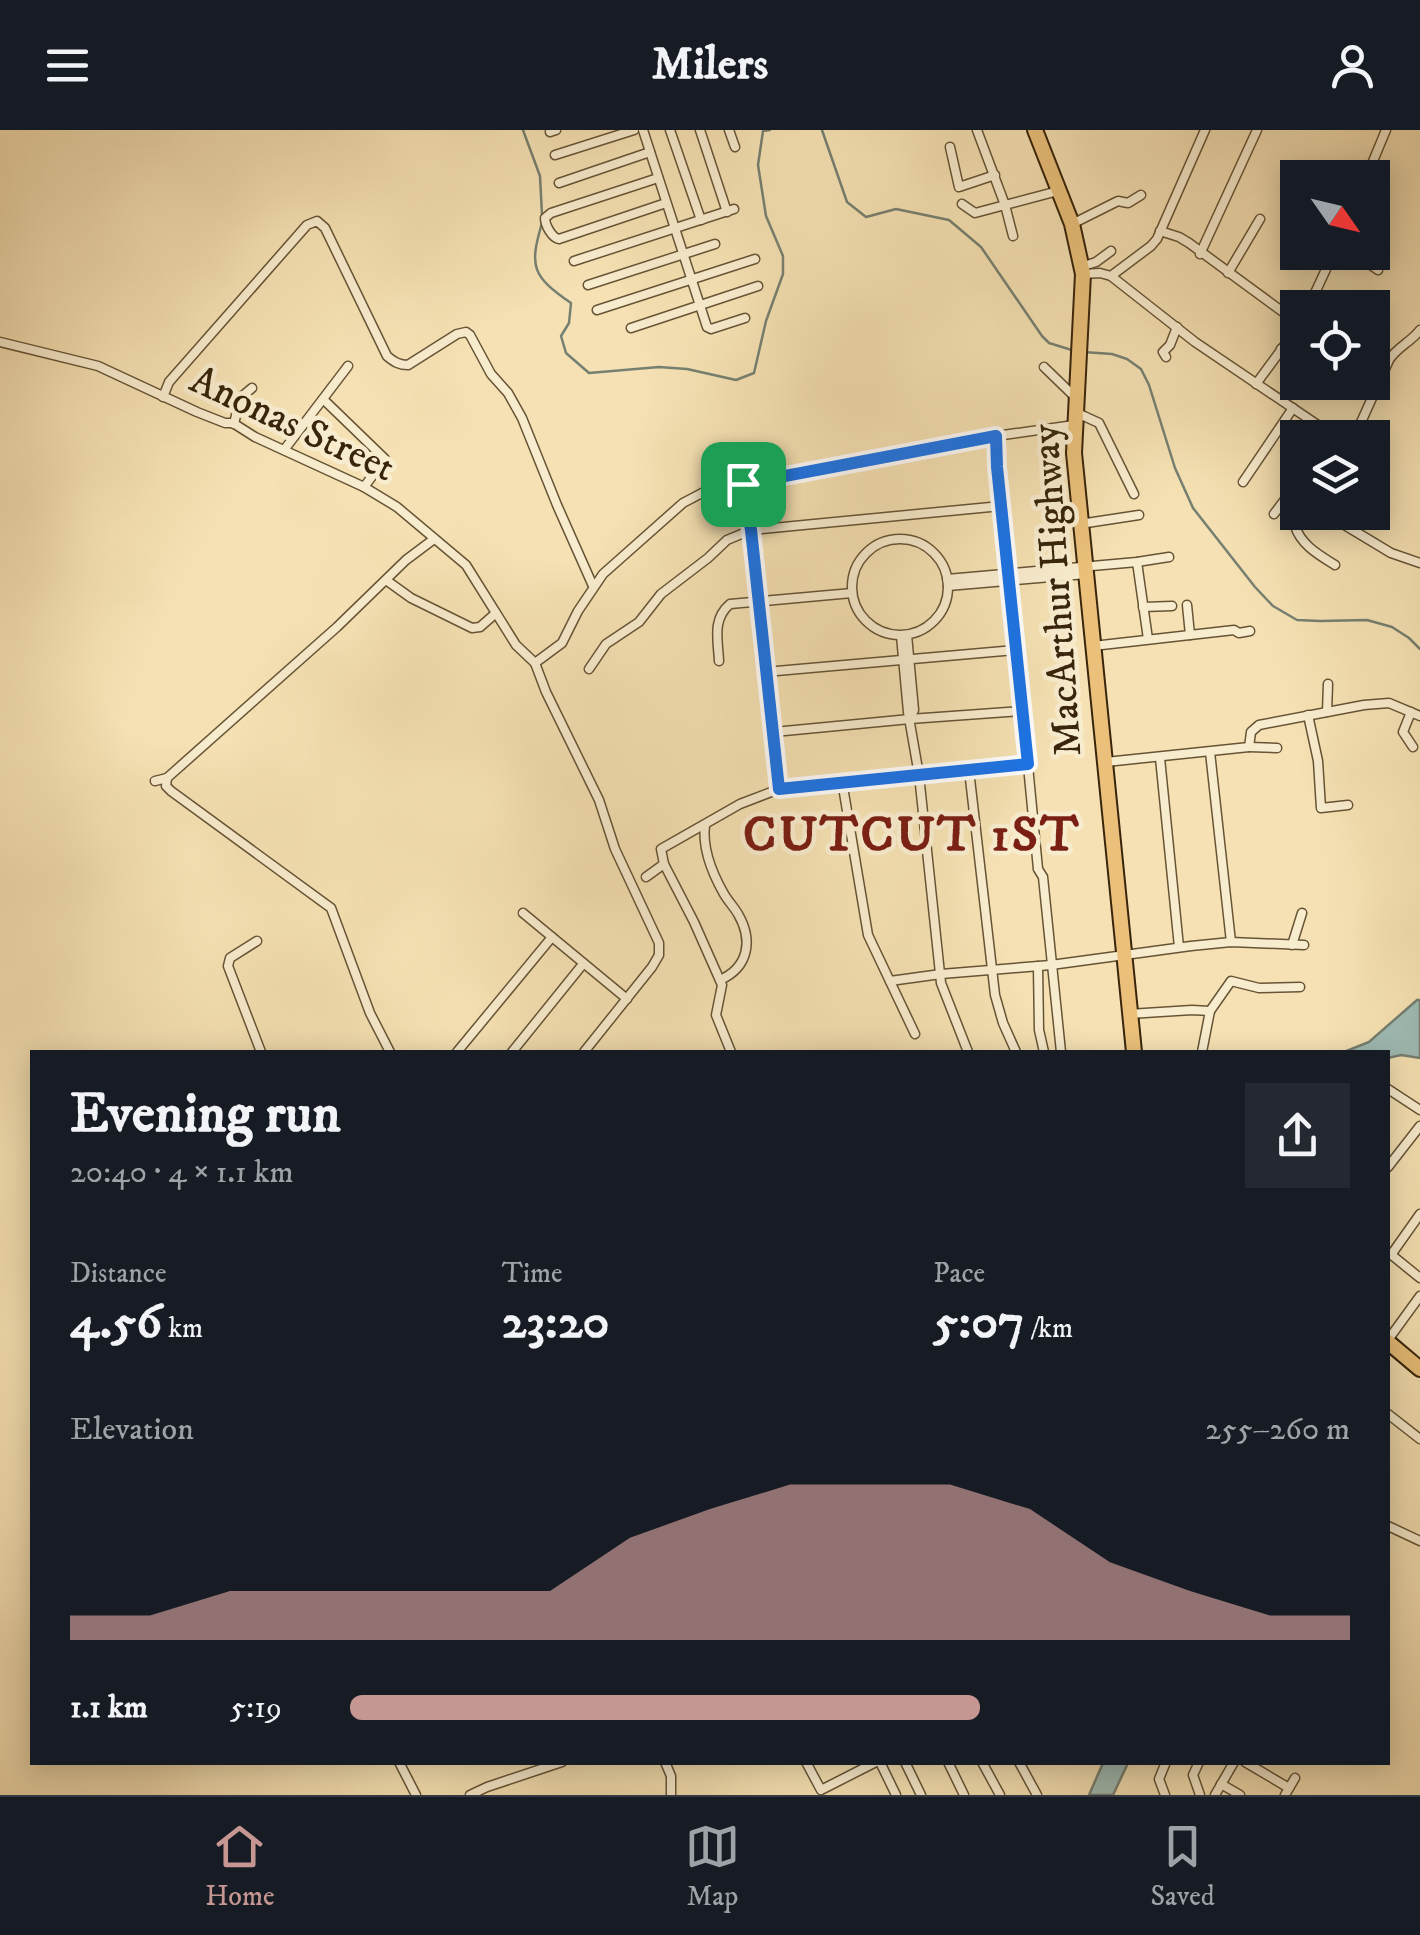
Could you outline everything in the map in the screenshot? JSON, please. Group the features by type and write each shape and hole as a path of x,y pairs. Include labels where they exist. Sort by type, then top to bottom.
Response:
{"highway":[{"name":"MacArthur Highway","path":"1035,130 1072,224 1082,271 1074,453 1134,1050"},
{"path":"1390,1343 1420,1369"}],"street":[{"path":"586,130 590,144"},
{"path":"555,155 634,130"},
{"path":"642,130 707,327 745,318"},
{"path":"670,130 700,220"},
{"path":"574,261 731,211 700,130"},
{"path":"729,130 736,147"},
{"path":"977,130 1013,236"},
{"path":"1112,276 1151,246 1205,130"},
{"path":"1200,254 1256,130"},
{"path":"1374,160 1386,130"},
{"path":"950,148 959,186 995,175"},
{"path":"558,183 650,152"},
{"path":"658,178 551,214 545,222 553,236 559,238 666,203"},
{"path":"962,204 975,212 1058,192"},
{"path":"1072,224 1118,201 1128,202 1141,195"},
{"path":"1228,273 1260,218"},
{"path":"163,396 169,382 229,312 302,230 317,221 325,228 391,360 408,365 457,334 470,334 491,374 522,418 593,586"},
{"path":"1160,231 1180,237 1280,312"},
{"path":"588,285 715,244"},
{"path":"1082,271 1111,251"},
{"path":"597,310 755,259"},
{"path":"1082,271 1112,276 1310,420"},
{"path":"631,328 758,286"},
{"path":"1166,358 1163,352 1177,327"},
{"path":"1362,420 1389,360 1420,330"},
{"name":"Anonas Street","path":"0,342 98,366 234,424 364,486 466,565 516,646 535,663 600,800 615,849 659,943 656,961 627,998"},
{"path":"1256,384 1280,352"},
{"path":"284,450 348,366"},
{"path":"1044,367 1075,412 1099,423 1134,494"},
{"path":"234,424 240,399 252,388"},
{"path":"323,399 384,456 385,461 364,486"},
{"path":"1243,482 1293,408"},
{"path":"535,663 562,643 603,574 682,503 702,492 996,436 1075,412"},
{"path":"996,436 1038,869 1043,877 1061,1050"},
{"path":"743,484 779,789"},
{"path":"589,669 606,644 638,622 661,594 726,540 751,530 1001,506"},
{"path":"1274,514 1280,506"},
{"path":"1080,524 1139,514"},
{"path":"891,517 895,539"},
{"path":"1296,530 1313,552 1335,566"},
{"path":"1353,530 1391,553 1420,563"},
{"path":"895,539 924,546 944,568 948,583 942,611 933,622 904,635 874,628 863,619 852,593 852,578 867,552 895,539"},
{"path":"155,781 167,778 434,540"},
{"path":"948,583 1085,570 1169,557"},
{"path":"1136,562 1148,639"},
{"path":"386,580 422,604 472,628 480,627 496,614"},
{"path":"720,661 717,622 730,604 852,593"},
{"path":"1187,605 1190,635"},
{"path":"1143,608 1172,606"},
{"path":"1093,646 1250,631"},
{"path":"904,635 942,991 967,1050"},
{"path":"765,672 1016,650"},
{"path":"1327,712 1328,684"},
{"path":"1249,747 1252,732 1259,725 1389,703 1415,714 1403,732 1413,747"},
{"path":"774,732 1022,710"},
{"path":"1308,715 1318,761 1321,808 1348,806"},
{"path":"1103,763 1249,747 1277,748"},
{"path":"1210,752 1231,942"},
{"path":"1160,758 1180,947"},
{"path":"731,1050 716,1015 722,990 720,980 664,864 661,850 740,804 779,789 1028,764"},
{"path":"969,770 992,970 1003,1023 1015,1050"},
{"path":"167,778 166,786 171,791 332,908 370,1013 389,1050"},
{"path":"842,782 868,935 915,1034"},
{"path":"703,840 705,825"},
{"path":"695,830 747,938 742,962 720,980"},
{"path":"646,877 664,864"},
{"path":"523,912 627,998 586,1050"},
{"path":"1292,945 1302,913"},
{"path":"459,1050 552,937"},
{"path":"257,941 230,958 228,966 260,1050"},
{"path":"890,981 1231,942 1304,945"},
{"path":"514,1050 583,964"},
{"path":"1038,966 1039,1030 1044,1050"},
{"path":"1202,1050 1210,1011 1231,981 1259,988 1300,986"},
{"path":"1129,1014 1210,1011"},
{"path":"1390,1089 1420,1110"},
{"path":"1390,1164 1420,1126"},
{"path":"1390,1253 1420,1214"},
{"path":"1390,1255 1420,1278"},
{"path":"1390,1338 1420,1296"},
{"path":"1390,1416 1420,1439"},
{"path":"1390,1527 1420,1541"},
{"path":"400,1765 416,1795"},
{"path":"470,1795 553,1765"},
{"path":"667,1765 672,1776 671,1795"},
{"path":"808,1765 820,1790 872,1765"},
{"path":"880,1765 896,1795"},
{"path":"906,1765 921,1795"},
{"path":"949,1765 964,1795"},
{"path":"984,1765 1000,1795"},
{"path":"1021,1765 1036,1795"},
{"path":"1164,1795 1160,1779 1165,1765"},
{"path":"1198,1765 1193,1775 1200,1795"},
{"path":"1215,1795 1232,1765"},
{"path":"1250,1765 1287,1792 1295,1778"},
{"path":"1222,1784 1240,1795"}],"water":[{"path":"1420,1000 1420,1058 1390,1058 1390,1050 1349,1050 1369,1042"},
{"path":"1102,1765 1127,1765 1113,1795 1089,1795"}],"waterway":[{"path":"523,130 540,176 542,215"},
{"path":"542,223 536,250 537,269 548,285 571,303 569,323 561,336 566,353 589,373 659,367 736,380 754,373 766,321 783,274 783,256 766,216 758,165 763,131 770,130"},
{"path":"822,130 847,202 866,217 896,209 949,220 981,247 1042,336 1049,343 1075,351"},
{"path":"1083,352 1112,354 1141,369 1193,508 1273,606 1297,620 1367,620 1392,627 1420,649"}],"district":[{"name":"CUTCUT 1ST","path":"912,835"}],"route":[{"path":"996,436 1028,764 779,789 743,484 996,436"}]}
